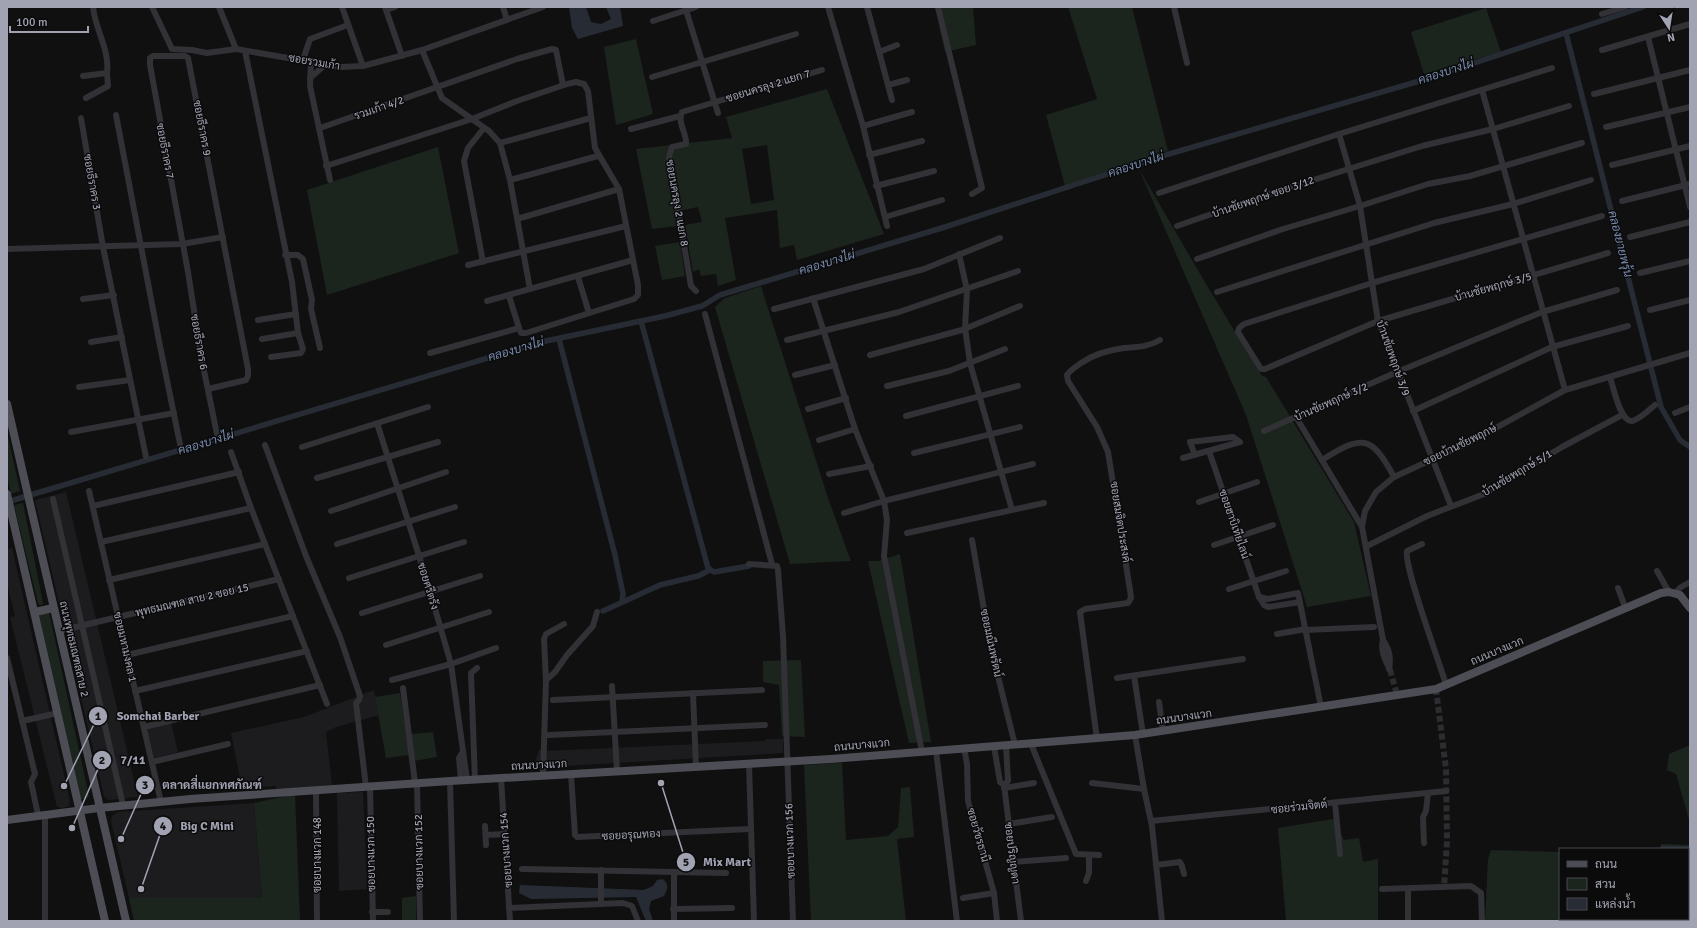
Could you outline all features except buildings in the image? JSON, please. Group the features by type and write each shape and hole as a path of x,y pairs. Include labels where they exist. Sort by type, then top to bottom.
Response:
{"main road":[{"name":"ถนนพุทธมณฑลสาย 2","path":"7,404 126,921"},
{"path":"7,494 105,921"},
{"name":"ถนนบางแวก","path":"7,820 80,810 161,802 416,783 749,764 922,752 1031,744 1163,731 1321,707 1446,685 1625,607 1661,593 1672,592"},
{"path":"1672,592 1680,595 1690,608"},
{"path":"35,612 53,608"}],"street":[{"path":"86,98 108,86 105,51 93,7"},
{"name":"ซอยรวมเก้า","path":"152,7 172,49 192,50 207,53 236,49 340,67 362,66 402,56 507,20 540,7"},
{"path":"219,7 236,49"},
{"path":"342,7 362,66"},
{"path":"395,7 385,9 402,56"},
{"path":"503,7 507,20"},
{"path":"653,21 685,9 696,7"},
{"path":"828,7 863,126 868,155 886,217 887,226"},
{"path":"867,7 892,100"},
{"path":"938,7 982,188 972,194"},
{"path":"1174,7 1187,64"},
{"path":"1602,14 1625,7"},
{"path":"685,9 718,113"},
{"path":"1602,50 1690,24"},
{"path":"303,60 310,39 348,25"},
{"path":"652,77 796,34"},
{"path":"1648,37 1675,149 1687,185 1690,207"},
{"path":"879,52 897,45"},
{"name":"รวมเก้า 4/2","path":"320,128 517,59 552,49 556,50 563,86"},
{"path":"422,50 437,88 444,100 484,128 500,143 510,180 530,289"},
{"path":"244,51 285,255 292,282 298,333 302,352 271,357"},
{"name":"ซอยธีราคร 9","path":"150,58 153,56 185,56 188,58 222,237"},
{"name":"ซอยธีราคร 7","path":"150,58 182,244"},
{"path":"310,62 310,86 330,180"},
{"path":"310,78 325,65"},
{"path":"1159,193 1339,134 1552,68"},
{"name":"ซอยนครลุง 2 แยก 7","path":"714,102 822,70"},
{"path":"1594,94 1690,70"},
{"path":"83,76 106,72"},
{"path":"888,85 907,80"},
{"path":"326,166 472,119 517,101 563,86 576,82 584,84 588,90 591,118 598,156 619,189 638,285 637,297 526,333 521,333 518,328 509,296"},
{"path":"1482,90 1542,312 1565,390"},
{"path":"631,129 680,116 682,112 714,102"},
{"name":"บ้านชัยพฤกษ์ ซอย 3/12","path":"1178,226 1269,194 1422,146 1492,129 1569,106"},
{"path":"1606,127 1690,107"},
{"path":"863,126 912,112"},
{"path":"116,115 180,444"},
{"name":"ซอยนครลุง 2 แยก 8","path":"680,116 686,144 672,147 669,157 691,286 696,291"},
{"name":"ซอยธีราคร 3","path":"81,118 103,247 146,457"},
{"path":"500,143 591,118"},
{"path":"483,262 464,161 468,148 484,128"},
{"name":"บ้านชัยพฤกษ์ 3/9","path":"1339,134 1360,206 1378,321 1451,506"},
{"path":"868,155 922,141"},
{"path":"1197,258 1283,229 1428,184 1470,176 1582,142"},
{"path":"1612,165 1690,146"},
{"path":"510,180 598,156"},
{"path":"876,186 934,171"},
{"path":"1217,292 1436,222 1513,204 1591,180"},
{"path":"1622,201 1687,185"},
{"path":"516,219 619,189"},
{"path":"886,217 942,200"},
{"path":"1372,283 1602,216"},
{"path":"1630,237 1690,222"},
{"path":"468,265 626,226"},
{"path":"7,249 182,244 222,237 248,376 246,380 208,389"},
{"path":"774,308 924,268 1000,238"},
{"name":"ซอยธีราคร 6","path":"182,244 218,439"},
{"name":"บ้านชัยพฤกษ์ 3/5","path":"1372,283 1244,324 1239,328 1238,332 1256,364 1261,369 1265,369 1378,321 1608,253"},
{"path":"285,255 298,254 303,259 312,300 311,309 320,348"},
{"path":"960,254 967,288 965,329 970,363 1012,510"},
{"path":"487,301 578,277 633,260"},
{"path":"1640,274 1690,261"},
{"path":"787,340 899,312 1018,271"},
{"path":"578,277 589,313"},
{"name":"บ้านชัยพฤกษ์ 3/2","path":"1264,431 1397,372 1542,312 1617,290"},
{"path":"83,299 114,295"},
{"path":"813,298 825,331 855,429 884,501 887,520 884,556 922,752"},
{"path":"1650,310 1690,300"},
{"path":"870,355 965,329 1020,306"},
{"path":"258,320 296,314"},
{"path":"705,314 772,564 750,564"},
{"path":"1413,411 1552,348 1628,326"},
{"path":"430,353 518,328"},
{"path":"262,339 298,333"},
{"path":"92,342 122,337"},
{"name":"ซอยสมจิตประสงค์","path":"1097,738 1084,640 1079,614 1085,609 1128,603 1131,598 1108,452 1097,427 1068,381 1067,375 1083,362 1099,354 1125,348 1140,347 1153,344 1160,340"},
{"path":"887,386 949,371 1005,349"},
{"name":"ซอยบ้านชัยพฤกษ์","path":"1390,669 1391,662 1387,644 1383,640 1367,546 1362,527 1365,511 1376,492 1394,477 1470,442 1565,390 1658,363 1690,352"},
{"path":"795,375 835,365"},
{"path":"1610,377 1622,415 1628,420 1633,420 1655,404"},
{"path":"79,387 130,380"},
{"path":"906,416 1018,386"},
{"path":"808,409 846,398"},
{"path":"302,447 428,407"},
{"path":"1675,413 1690,407"},
{"path":"71,432 174,413"},
{"name":"บ้านชัยพฤกษ์ 5/1","path":"1367,546 1427,516 1496,488 1562,447 1622,415"},
{"path":"1296,418 1362,527"},
{"name":"ซอยศรีตรัง","path":"377,424 431,592 451,664 462,753 466,759 468,780"},
{"path":"914,453 1020,427"},
{"path":"819,440 855,429"},
{"path":"1183,458 1195,455 1240,442 1233,437 1190,442 1195,455"},
{"path":"317,478 438,442"},
{"path":"1322,460 1352,443 1365,443 1374,446 1383,456 1394,477"},
{"name":"ซอยบางแวก 150","path":"265,445 306,556 340,638 360,696 356,703 368,787 372,921"},
{"name":"ซอยฮาบิเทียไลน์","path":"1209,451 1259,597"},
{"path":"231,452 251,508 327,704"},
{"path":"844,513 884,501 1034,464"},
{"path":"829,474 871,466"},
{"path":"93,506 239,472"},
{"path":"330,511 397,490 446,472"},
{"path":"1199,502 1257,482"},
{"name":"ซอยมหามงคล 1","path":"89,491 161,802"},
{"path":"53,499 123,805"},
{"path":"907,533 1044,503"},
{"path":"337,544 455,507"},
{"path":"101,542 251,508"},
{"path":"1214,545 1273,525"},
{"name":"ซอยมณีนพรัตน์","path":"972,540 990,644 1015,745"},
{"path":"349,578 464,542"},
{"path":"109,580 265,544"},
{"path":"1422,544 1407,551 1406,557 1415,590 1446,685"},
{"name":"ซอยบางแวก 156","path":"772,564 778,568 781,604 793,921"},
{"path":"1229,589 1286,571"},
{"path":"1657,571 1672,592 1690,582"},
{"path":"362,613 480,576"},
{"name":"พุทธมณฑล สาย 2 ซอย 15","path":"59,631 279,579"},
{"path":"1618,588 1625,607"},
{"path":"1259,597 1268,599 1298,593 1321,707"},
{"path":"1259,597 1264,605 1268,607 1300,602"},
{"path":"386,645 489,612"},
{"path":"546,680 555,672 567,655 593,626 596,612"},
{"path":"126,655 293,616"},
{"path":"543,776 546,680 544,637 564,624"},
{"path":"1277,634 1306,630 1374,627"},
{"path":"392,680 451,664 496,648"},
{"path":"135,691 307,651"},
{"path":"7,658 35,774 31,785 41,815 45,921"},
{"path":"1117,678 1243,659"},
{"path":"468,780 471,673 477,668"},
{"path":"1134,676 1144,789 1151,821 1162,921"},
{"path":"144,727 320,686"},
{"path":"612,686 617,771"},
{"name":"ซอยบางแวก 152","path":"403,688 416,783 420,921"},
{"path":"553,700 762,690"},
{"path":"693,693 696,767"},
{"path":"1159,702 1163,731"},
{"path":"22,721 58,713"},
{"path":"549,735 765,725"},
{"path":"152,762 228,744"},
{"path":"1031,744 1076,854 1099,855"},
{"name":"ซอยปริญญดา","path":"1004,786 1008,781 1006,745"},
{"name":"ซอยปริญญดา","path":"994,746 1000,782 1004,786 1021,921"},
{"name":"ซอยวัชรธานี","path":"964,748 967,764 968,801 994,893 997,921"},
{"path":"936,751 957,921"},
{"path":"749,764 754,921"},
{"name":"ซอยอรุณทอง","path":"571,774 574,835 577,837 750,829"},
{"name":"ซอยบางแวก 154","path":"501,778 510,921"},
{"path":"450,781 454,921"},
{"path":"1004,786 1034,783"},
{"path":"1092,783 1144,789"},
{"name":"ซอยบางแวก 148","path":"317,921 316,794 319,790"},
{"name":"ซอยร่วมจิตต์","path":"1151,821 1446,791"},
{"path":"1424,843 1423,818 1426,811 1428,793"},
{"path":"1335,803 1340,854"},
{"path":"1009,824 1052,817"},
{"path":"485,826 486,845"},
{"path":"486,835 505,834"},
{"path":"1086,881 1090,873 1089,855"},
{"path":"1014,862 1066,858"},
{"path":"1156,865 1180,862 1184,874"},
{"path":"522,869 726,873"},
{"path":"601,901 602,870"},
{"path":"674,872 674,921"},
{"path":"1382,889 1471,886 1481,892 1482,921"},
{"path":"1408,889 1408,921"},
{"path":"964,898 994,893"},
{"path":"510,908 601,901 629,904 632,906 638,921"},
{"path":"673,909 732,908"},
{"path":"372,912 388,912"}],"shaded area":[{"path":"66,492 138,797 108,800 104,796 35,500"},
{"path":"12,548 70,801 69,806 63,808 57,807 10,617 15,616 7,583 7,549"},
{"path":"374,690 379,715 336,727 326,732 332,785 276,791 276,786 242,788 231,733 304,717"},
{"path":"171,723 178,752 154,758 147,729"},
{"path":"765,739 783,739 783,753 533,768 539,750 546,751 765,741"},
{"path":"363,792 367,889 339,891 337,793"},
{"path":"254,803 262,898 129,898 111,821 112,816 118,812"}],"green space":[{"path":"935,7 973,7 976,45 945,52"},
{"path":"1068,7 1132,7 1168,151 1065,186 1046,115 1097,99"},
{"path":"1486,8 1501,52 1424,74 1411,32"},
{"path":"636,39 653,114 616,125 604,47"},
{"path":"827,89 884,234 797,260 794,245 780,248 777,210 725,218 736,280 718,286 716,274 701,276 699,269 693,272 685,225 702,222 698,207 674,212 677,226 652,229 636,149 732,138 726,117","holes":["767,145 774,200 751,204 742,149"]},
{"path":"438,147 459,253 327,295 307,190"},
{"path":"1139,169 1262,376 1266,377 1354,522 1371,596 1307,607 1246,415"},
{"path":"680,242 685,276 662,280 655,246"},
{"path":"761,286 828,498 851,561 790,564 715,307 725,298"},
{"path":"7,432 20,491 11,494 7,476"},
{"path":"23,503 43,603 42,605 39,605 38,603 14,505"},
{"path":"900,554 931,742 909,743 868,561 878,561"},
{"path":"49,612 89,796 87,798 81,799 79,793 38,613"},
{"path":"801,660 805,737 782,736 779,685 763,682 763,661"},
{"path":"400,693 409,755 386,758 375,697"},
{"path":"433,732 437,757 414,761 411,734"},
{"path":"1690,745 1690,823 1676,774 1667,770 1669,754"},
{"path":"842,763 846,840 888,836 898,827 901,788 910,787 914,837 897,839 906,921 811,921 804,765"},
{"path":"295,794 300,921 134,921 129,898 262,898 254,803"},
{"path":"1333,819 1344,840 1359,838 1363,862 1378,859 1378,921 1286,921 1278,828"},
{"path":"1661,844 1690,845 1690,921 1485,921 1488,859 1491,850 1559,852 1559,920 1689,920 1689,848 1661,848"},
{"path":"416,896 416,921 402,921 402,898"}],"water":[{"path":"569,7 586,7 591,22 601,24 611,19 606,7 620,7 623,26 578,39 572,28"},
{"path":"663,879 667,885 665,894 664,896 651,901 649,909 653,921 646,921 636,897 531,899 519,893 520,885 644,890 653,886 657,880"}],"waterway":[{"name":"คลองบางไผ่","path":"7,502 541,342 665,316 702,306 720,295 945,227 1169,154 1423,80 1643,7"},
{"name":"คลองยายพรุ้น","path":"1566,33 1661,407 1680,440 1690,447"},
{"path":"641,321 708,568 714,572 749,566"},
{"path":"559,339 615,555 623,594 622,601"},
{"path":"603,611 660,585 698,576 710,570"}],"tunnel":[{"path":"1390,670 1396,691"},
{"path":"1436,689 1446,769 1447,841 1444,888"}],"place":[{"name":"Mix Mart","path":"661,783"},
{"name":"Somchai Barber","path":"64,786"},
{"name":"7/11","path":"72,828"},
{"name":"ตลาดสี่แยกทศกัณฑ์","path":"121,839"},
{"name":"Big C Mini","path":"141,889"}]}
